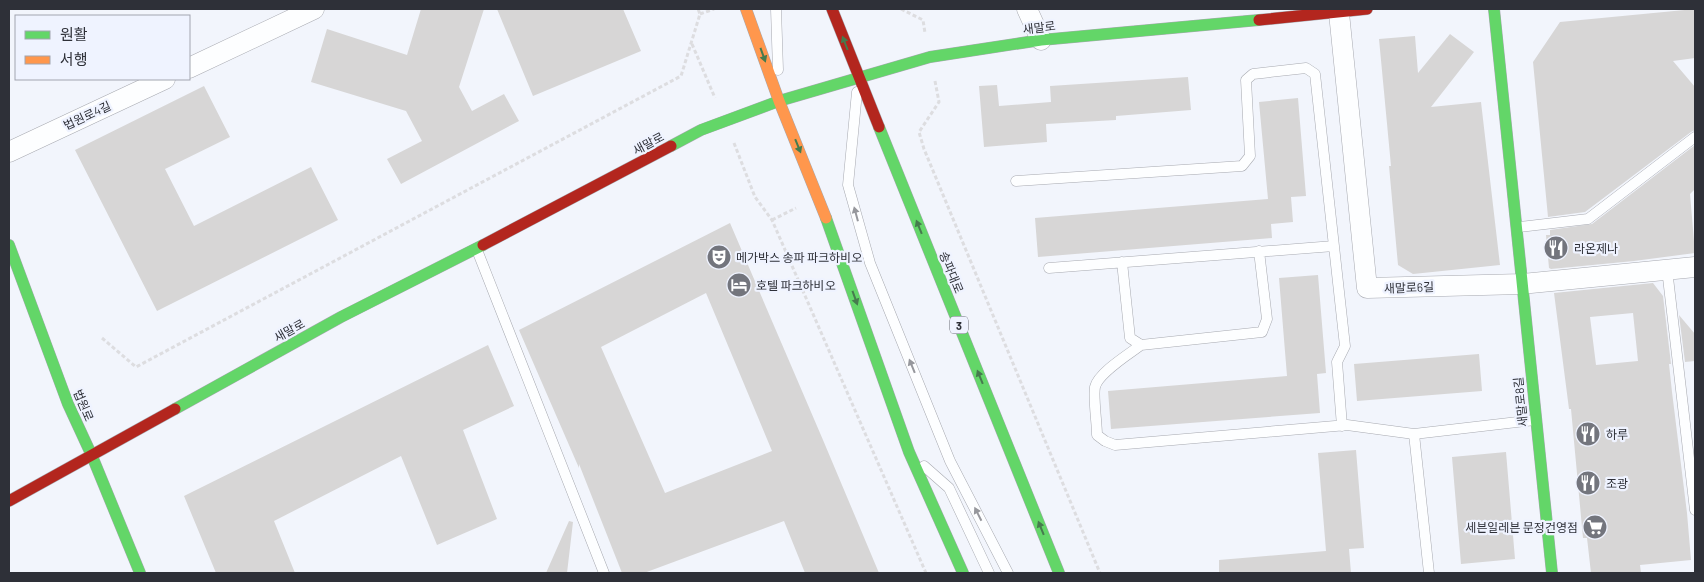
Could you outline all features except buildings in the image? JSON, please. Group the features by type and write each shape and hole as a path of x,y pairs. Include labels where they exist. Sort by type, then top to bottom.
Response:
{"main road":[{"path":"746,9 779,101 819,197 909,452 963,573"},
{"name":"송파대로","path":"832,9 858,78 1059,573"},
{"name":"새말로","path":"9,501 341,317 477,249 701,130 779,101 930,57 1041,40 1367,9"},
{"name":"새말로8길","path":"1494,9 1518,227 1522,284 1552,573"},
{"name":"법원로","path":"9,245 68,404 92,456 140,573"}],"street":[{"path":"190,68 314,9"},
{"path":"1027,9 1041,40"},
{"name":"새말로6길","path":"1339,13 1367,288 1522,284 1695,267"},
{"name":"법원로4길","path":"9,152 163,80"}],"lane":[{"path":"776,9 779,101"},
{"path":"1016,181 1242,166 1250,156 1246,80 1253,74 1306,68 1315,74 1346,346 1337,362 1342,426"},
{"path":"858,78 848,185 870,263 950,461 1008,573"},
{"path":"1518,227 1588,219 1695,137"},
{"path":"1049,268 1334,246"},
{"path":"477,249 604,573"},
{"path":"1259,251 1267,319 1262,332 1141,345 1113,366 1095,387 1097,435 1115,445 1342,426 1414,434 1536,420"},
{"path":"1122,262 1130,338 1141,345"},
{"path":"1667,269 1695,510"},
{"path":"1414,434 1428,573"},
{"path":"909,452 949,488 989,573"}],"path":[{"path":"102,338 136,367 673,81 682,76 700,14 698,9"},
{"path":"700,14 714,9"},
{"path":"901,9 923,20"},
{"path":"939,102 920,132 924,150 1100,573"},
{"path":"755,197 772,220 926,573"}],"traffic: fast":[{"path":"1494,9 1552,573"},
{"path":"671,146 701,130 779,101 930,57 1041,40 1259,20"},
{"path":"879,127 1059,573"},
{"path":"826,218 909,452 963,573"},
{"path":"9,245 68,404 92,456 140,573"},
{"path":"175,409 341,317 483,245"}],"traffic: slow":[{"path":"746,9 779,101 826,218"}],"traffic: jam":[{"path":"832,9 879,127"},
{"path":"1259,20 1367,9"},
{"path":"483,245 671,146"},
{"path":"9,501 175,409"}],"place":[{"name":"라온제나","path":"1556,248"},
{"name":"메가박스 송파 파크하비오","path":"719,257"},
{"name":"호텔 파크하비오","path":"739,285"},
{"name":"하루","path":"1588,434"},
{"name":"조광","path":"1588,483"},
{"name":"세븐일레븐 문정건영점","path":"1595,527"}]}
